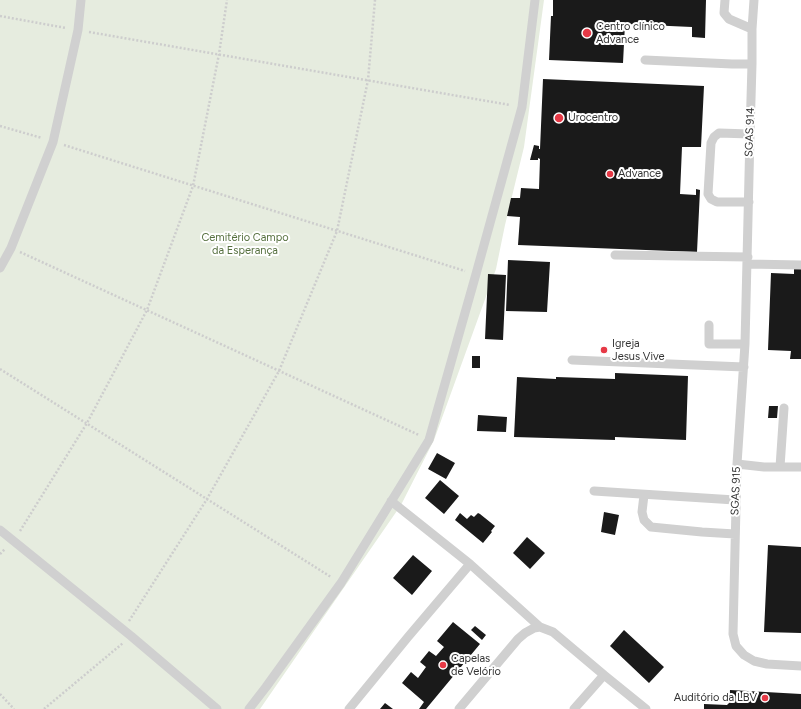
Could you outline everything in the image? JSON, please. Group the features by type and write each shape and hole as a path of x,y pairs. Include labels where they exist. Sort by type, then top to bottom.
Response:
{"lane":[{"path":"0,268 11,248 53,142 78,30 82,0"},
{"path":"249,709 341,583 429,440 522,107 535,0"},
{"path":"725,0 724,13 729,19 752,29"},
{"name":"SGAS 914","path":"748,261 748,202 754,0"},
{"path":"645,60 752,64"},
{"path":"748,202 717,202 711,199 708,194 711,143 714,137 719,133 750,134"},
{"path":"615,255 801,265"},
{"name":"SGAS 915","path":"748,261 744,367 736,464 733,634 736,646 744,655 754,661 767,664 801,666"},
{"path":"709,325 709,344 745,344"},
{"path":"572,360 744,367"},
{"path":"780,467 784,408"},
{"path":"736,464 764,467 801,468"},
{"path":"594,491 735,500"},
{"path":"644,495 642,512 644,520 651,527 735,534"},
{"path":"391,501 470,564 540,627 553,632 646,709"},
{"path":"0,530 131,636 218,709"},
{"path":"349,709 470,564"},
{"path":"460,709 518,639 534,628 540,627"},
{"path":"574,709 604,675"}],"path":[{"path":"14,541 87,423 147,310 193,186 228,0"},
{"path":"123,630 208,499 279,371 337,231 368,80 375,0"},
{"path":"0,16 522,107"},
{"path":"0,126 476,274"},
{"path":"11,248 429,440"},
{"path":"0,369 341,583"},
{"path":"44,709 131,636"},
{"path":"0,694 14,709"}],"green space":[{"name":"Cemitério Campo da Esperança","path":"0,0 544,0 524,147 496,269 434,440 401,505 260,709 0,709"}],"building":[{"name":"Centro clínico Advance","path":"553,0 706,0 705,38 692,37 692,27 625,24 623,63 549,60"},
{"name":"Advance","path":"543,79 704,86 701,147 682,147 680,194 696,195 696,189 700,190 697,252 518,245 520,217 507,216 511,198 520,198 521,188 539,189 540,159 530,160 534,145 539,146 540,149"},
{"path":"508,260 550,262 547,312 506,311"},
{"path":"794,266 801,267 801,359 790,359 791,351 768,350 771,273 794,274"},
{"path":"488,274 506,275 503,340 485,339"},
{"path":"472,356 480,356 480,368 472,368"},
{"path":"615,373 688,376 686,440 615,437 615,440 514,437 517,377 556,379 556,377 615,379"},
{"path":"769,406 778,406 777,418 768,418"},
{"path":"478,415 507,417 506,432 477,431"},
{"path":"437,453 455,463 446,479 428,469"},
{"path":"440,480 459,496 444,514 425,498"},
{"path":"604,512 619,515 615,535 601,532"},
{"path":"460,513 467,519 471,515 474,517 478,513 495,526 483,543 455,520"},
{"path":"527,537 545,553 530,569 513,553"},
{"path":"768,545 801,547 801,633 764,632"},
{"path":"413,555 432,571 412,595 393,578"},
{"name":"Capelas de Velório","path":"453,622 480,644 426,709 419,709 424,702 402,683 411,672 418,678 426,667 420,662 429,651 436,656 444,647 437,641"},
{"path":"475,626 486,635 482,640 471,630"},
{"path":"624,630 664,667 649,683 610,646"},
{"name":"Auditório da LBV","path":"730,690 801,694 801,709 704,709 704,704 727,705 729,703"},
{"path":"385,703 393,709 380,709"}],"place":[{"name":"Centro clínico Advance","path":"587,33"},
{"name":"Urocentro","path":"559,118"},
{"name":"Advance","path":"610,174"},
{"name":"Igreja Jesus Vive","path":"604,350"},
{"name":"Capelas de Velório","path":"443,665"},
{"name":"Auditório da LBV","path":"765,698"}]}
